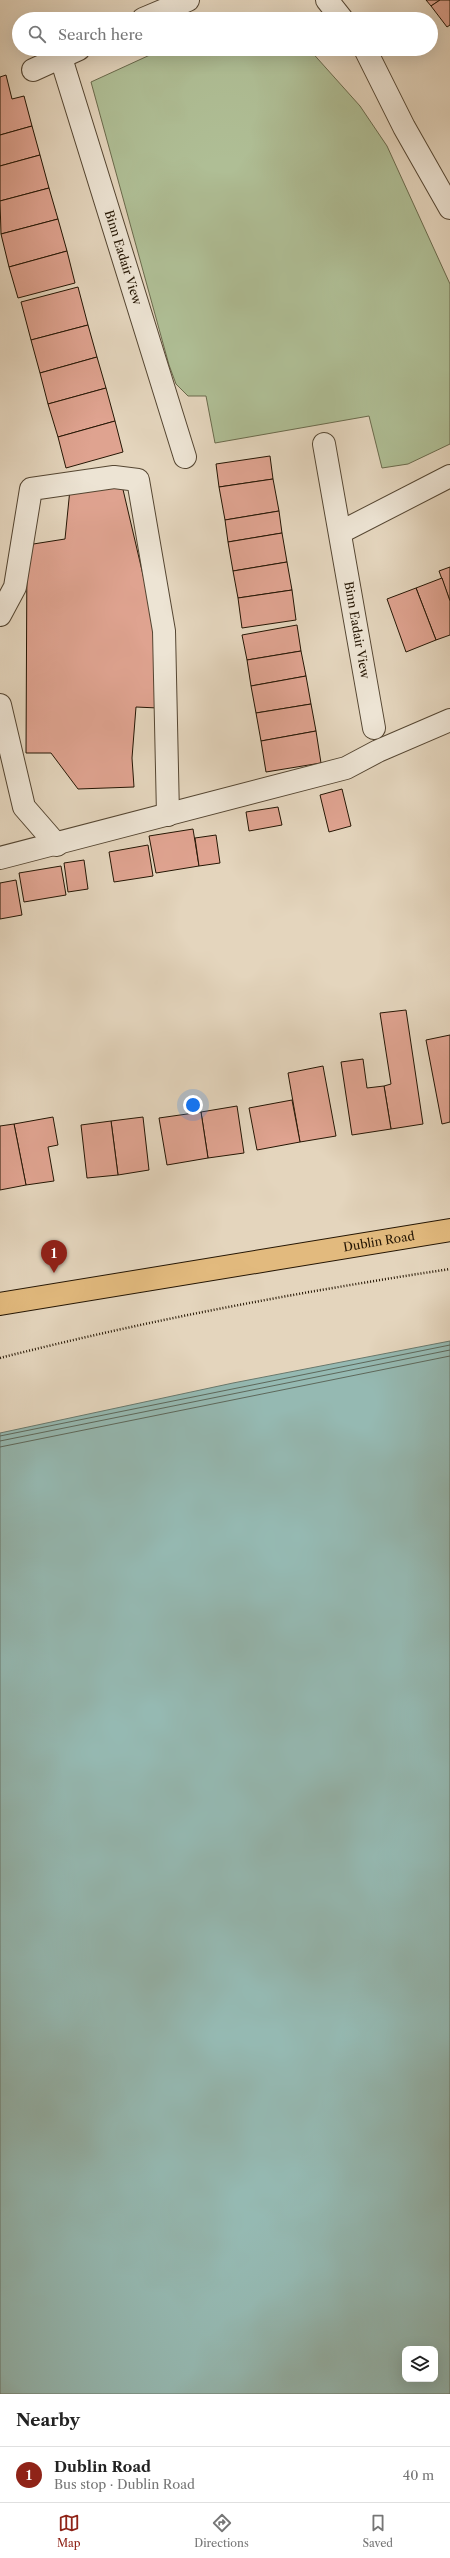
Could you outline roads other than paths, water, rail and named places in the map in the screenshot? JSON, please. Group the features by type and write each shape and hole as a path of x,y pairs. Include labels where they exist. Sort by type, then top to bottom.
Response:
{"main road":[{"name":"Dublin Road","path":"0,1304 450,1230"}],"street":[{"path":"160,12 188,0"},
{"path":"327,0 336,12"},
{"name":"Binn Eadair View","path":"33,70 63,56"},
{"name":"Binn Eadair View","path":"71,56 185,457"},
{"path":"368,56 404,127 450,208"},
{"name":"Binn Eadair View","path":"324,444 341,532 374,728"},
{"path":"341,532 450,476"},
{"path":"0,615 15,587 30,489 114,477 138,480 164,631 168,816"},
{"path":"0,705 24,807 57,845"},
{"path":"0,858 57,845 346,768 378,751 450,720"}],"water":[{"path":"450,1341 450,2394 0,2394 0,1433 233,1383"}],"place":[{"name":"Dublin Road","path":"54,1273"}]}
